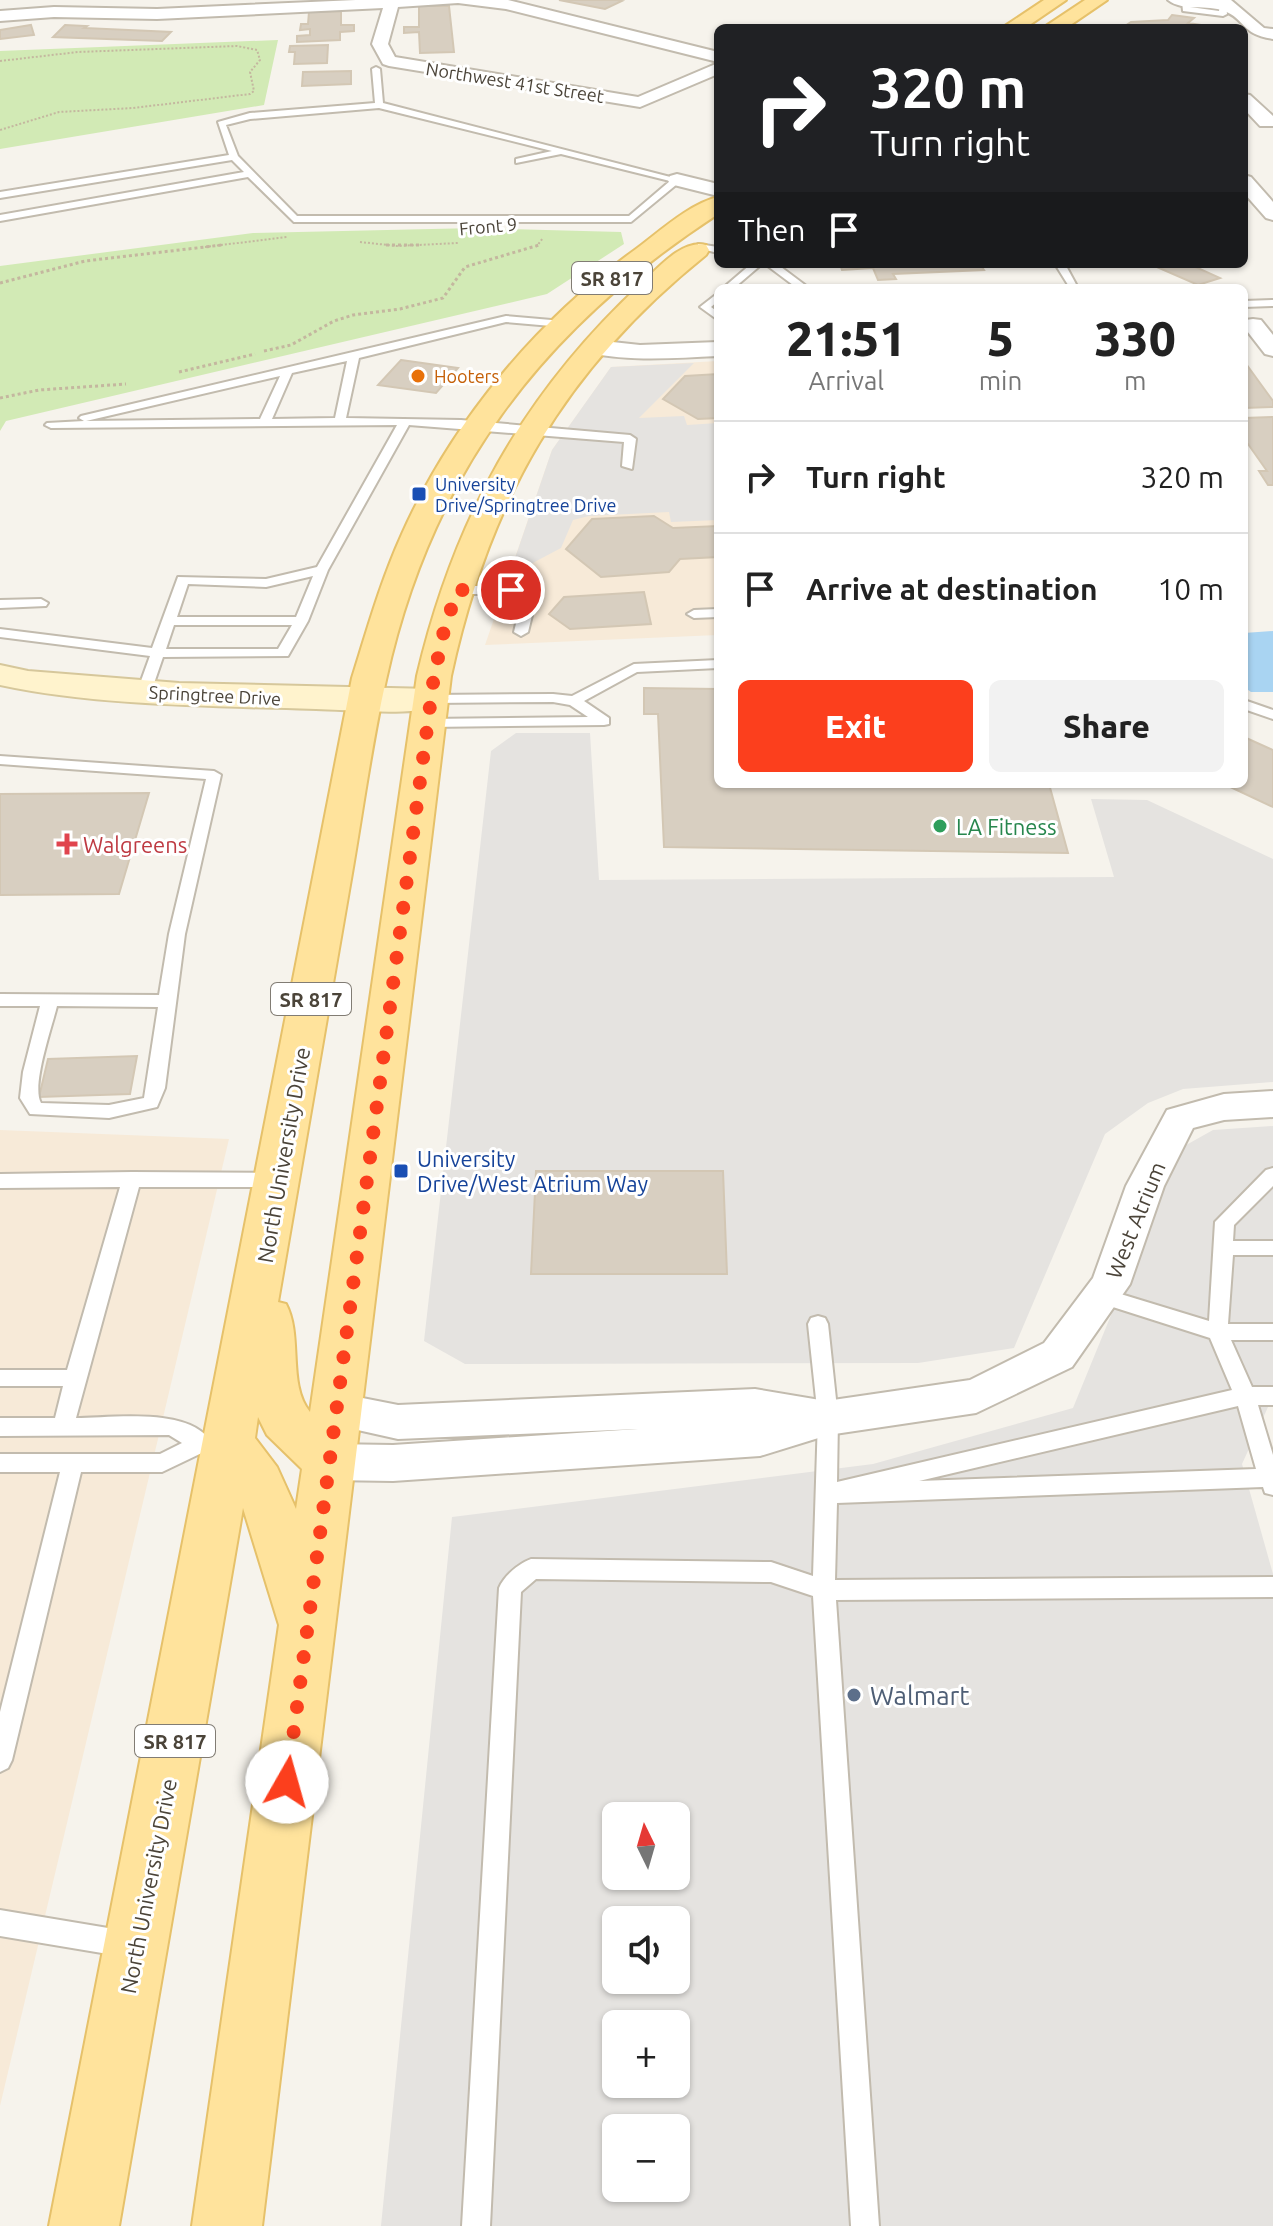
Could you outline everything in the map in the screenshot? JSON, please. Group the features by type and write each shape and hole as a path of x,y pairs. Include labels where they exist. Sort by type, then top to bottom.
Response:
{"main road":[{"path":"1018,24 1057,0"},
{"path":"1059,24 1093,2"},
{"name":"North University Drive","path":"84,2226 136,1946 216,1444 264,1257 363,712 398,583 424,518 457,456 563,324 611,279 714,207"},
{"name":"SR 817","path":"227,2226 430,711 445,626 487,515 519,446 594,347 664,275 713,243"},
{"path":"264,1257 275,1388 285,1420 330,1462"},
{"path":"216,1444 258,1483 273,1517 307,1629"}],"street":[{"path":"0,16 54,12 157,14 454,0"},
{"path":"463,0 506,4 714,56"},
{"path":"1181,1 1226,5 1259,32 1273,34"},
{"path":"382,65 380,44 392,3"},
{"name":"Northwest 41st Street","path":"382,65 640,102 714,70"},
{"path":"1248,103 1266,122 1273,121"},
{"path":"677,180 714,189"},
{"path":"1248,187 1268,219"},
{"path":"1254,319 1273,349"},
{"path":"594,347 612,351 663,352 714,349"},
{"name":"Springtree Drive","path":"0,675 363,712"},
{"name":"Springtree Drive","path":"0,703 128,720 226,726 363,712 430,711"},
{"name":"West Atrium","path":"828,1418 976,1396 1058,1355 1110,1284 1145,1186 1180,1119 1224,1107 1273,1104"},
{"path":"337,1410 398,1422 755,1406 828,1418"},
{"path":"330,1462 393,1463 760,1438 828,1418"}],"lane":[{"path":"379,105 382,65"},
{"path":"379,105 677,180 631,219 294,219 234,157 221,124 250,116 379,105"},
{"path":"519,161 564,151"},
{"path":"0,195 54,182 234,157"},
{"path":"0,218 251,174"},
{"path":"733,284 752,268"},
{"path":"776,268 798,284"},
{"path":"714,299 705,307 714,314"},
{"path":"1254,319 1273,303"},
{"path":"563,324 506,319 51,425 340,420 480,425 630,439 628,466"},
{"path":"340,420 354,356"},
{"path":"264,423 288,371"},
{"path":"0,633 158,653 283,653 301,621 322,570 405,421"},
{"path":"144,692 183,580 266,583 322,570"},
{"path":"458,590 531,590 521,632"},
{"path":"0,604 41,603"},
{"path":"694,614 714,613"},
{"path":"169,621 301,621"},
{"path":"574,701 634,668 714,664"},
{"path":"553,698 574,701 604,721 430,711 553,698"},
{"path":"1248,706 1273,715"},
{"path":"0,760 214,775 177,934 156,1088 151,1102 134,1110 109,1112 36,1109 29,1098 32,1072 50,1000"},
{"path":"0,1000 167,1001"},
{"path":"826,1494 1271,1482 1245,1396 1218,1332 1225,1222 1273,1175"},
{"path":"63,1427 132,1179"},
{"path":"0,1181 278,1180"},
{"path":"1223,1248 1273,1248"},
{"path":"1101,1296 1218,1332 1273,1332"},
{"path":"818,1324 828,1418 824,1590 865,2226"},
{"path":"0,1378 75,1378"},
{"path":"826,1494 1245,1396 1273,1396"},
{"path":"0,1427 172,1426 216,1444"},
{"path":"0,1463 162,1463 216,1444"},
{"path":"0,1760 73,1463"},
{"path":"476,2226 510,1588 531,1569 771,1572 824,1590 1273,1587"},
{"path":"0,1923 136,1946"}],"path":[{"path":"0,61 78,52 237,46 257,50 260,60 250,72 254,91 250,94 133,108 59,112 0,130"},
{"path":"0,283 85,261 289,237"},
{"name":"Front 9","path":"172,374 291,345 334,321 353,315 400,309 443,298 461,269 487,258 535,249 543,238 535,237"},
{"name":"Front 9","path":"352,241 397,246 463,242"},
{"path":"0,398 39,390 133,383"}],"shaded area":[{"path":"714,361 714,635 485,645 552,450 611,367"},
{"path":"694,363 639,418 684,416 687,425 714,423 714,520 671,522 669,512 589,516 573,520 561,548 527,566 512,567 552,450 611,367"},
{"path":"516,733 590,733 599,880 1114,877 1091,799 1147,800 1273,859 1273,1082 1183,1089 1148,1103 1105,1134 1014,1348 918,1363 465,1364 424,1341 491,751"},
{"name":"Walmart","path":"1273,1126 1273,1396 1242,1464 1273,1574 1273,2226 381,2226 452,1517 873,1464 1073,1408 1179,1149 1213,1130"},
{"path":"0,1130 229,1139 0,2106"}],"green space":[{"path":"278,40 264,105 0,149 0,51"},
{"path":"476,228 621,232 624,244 547,294 6,421 0,431 0,266 253,233"}],"water":[{"path":"1273,631 1273,692 1248,690 1248,633"}],"building":[{"path":"559,0 617,0 622,1 605,9"},
{"path":"419,6 449,6 454,52 420,53 419,32 404,33 404,27 419,27"},
{"path":"341,11 341,25 354,25 354,31 340,32 340,40 297,42 297,36 310,35 310,29 300,30 301,24 308,24 309,12"},
{"path":"1172,15 1194,18 1188,23 1195,24 1128,24 1131,22 1168,20"},
{"path":"31,25 34,35 0,39 0,30"},
{"path":"65,25 171,32 162,41 53,37"},
{"path":"328,45 327,63 294,64 295,52 289,52 290,46"},
{"path":"351,71 351,84 302,86 303,72"},
{"path":"873,268 984,270 893,274 896,279 878,280"},
{"path":"1159,268 1198,268 1220,278 1196,284"},
{"name":"Hooters","path":"401,360 458,368 436,393 378,385"},
{"path":"1248,367 1273,401 1273,407 1248,408"},
{"path":"714,374 714,418 698,419 663,399 685,376"},
{"path":"1273,417 1273,485 1268,485 1259,471 1267,471 1248,444 1248,418"},
{"path":"654,516 673,528 714,526 714,557 680,559 669,572 601,577 566,549 592,519"},
{"path":"644,592 651,624 570,629 549,614 564,597"},
{"path":"644,688 714,689 714,788 1050,788 1068,853 664,847 658,714 644,714"},
{"path":"1248,739 1273,750 1273,807 1233,788 1248,788"},
{"name":"Walgreens","path":"149,793 119,894 0,895 0,794"},
{"path":"137,1056 130,1094 39,1097 48,1059"},
{"path":"536,1171 723,1171 727,1274 531,1274"}],"place":[{"name":"Hooters","path":"418,376"},
{"name":"University Drive/Springtree Drive","path":"419,494"},
{"name":"LA Fitness","path":"940,826"},
{"name":"Walgreens","path":"67,844"},
{"name":"University Drive/West Atrium Way","path":"401,1171"},
{"name":"Walmart","path":"854,1695"}],"route":[{"path":"287,1782 434,676 445,626 458,590 511,590"}]}
